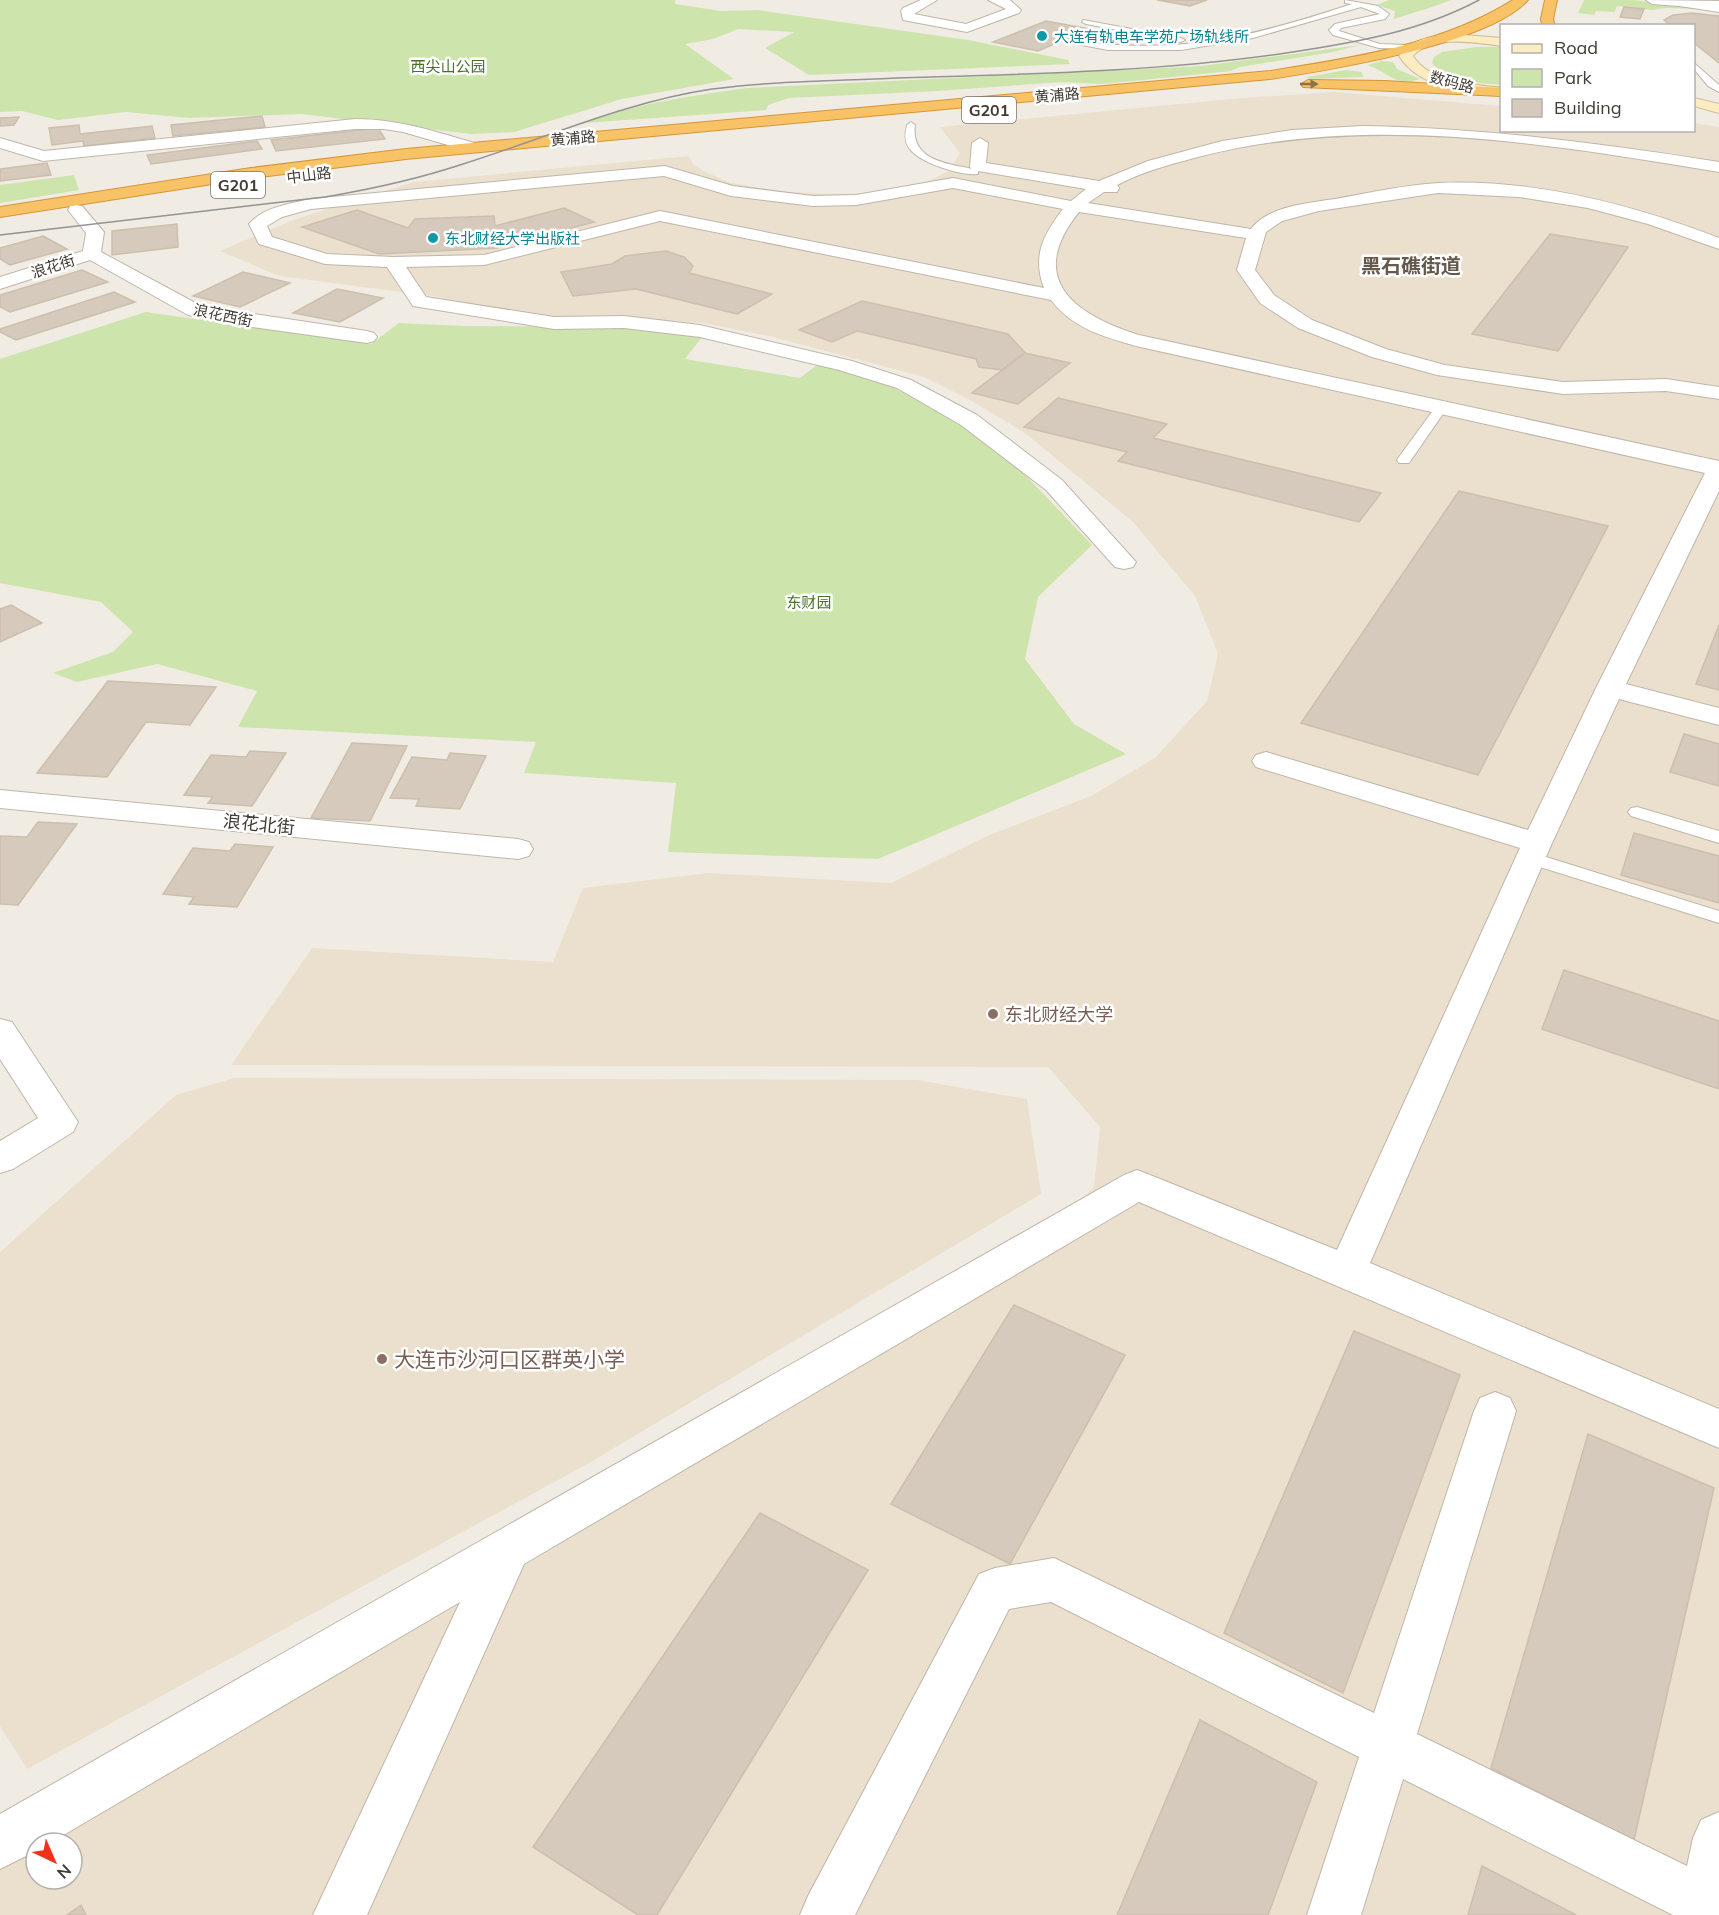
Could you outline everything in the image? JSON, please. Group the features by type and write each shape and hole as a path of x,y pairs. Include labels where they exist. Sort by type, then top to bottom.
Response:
{"highway":[{"name":"黄浦路","path":"474,152 1224,80 1331,65 1383,49 1420,43 1484,21 1522,0"},
{"path":"1549,24 1547,19 1551,0"},
{"path":"1484,21 1487,27 1500,31"},
{"path":"1331,65 1356,66 1379,75 1376,81 1362,84"},
{"name":"黄浦路","path":"474,152 1211,89 1296,84 1362,84 1500,92"},
{"name":"中山路","path":"0,222 474,152"},
{"name":"中山路","path":"0,212 251,173 474,152"}],"main road":[{"name":"数码路","path":"1500,42 1463,40 1420,43 1409,50 1406,56 1408,63 1415,69 1445,82 1500,92"},
{"path":"1695,102 1719,109"},
{"path":"1695,113 1719,118"}],"street":[{"path":"931,0 907,11 908,17 967,28 1015,9 1005,2 994,0"},
{"path":"1659,1 1715,5"},
{"path":"0,143 43,156 355,124 384,124 405,128 474,152"},
{"path":"1347,1271 1534,851 1610,688 1710,508 1719,468 1143,342 1098,328 1079,316 1057,296 1046,268 1053,236 1073,206 1101,186 1128,173 1174,157 1222,146 1332,132 1450,133 1519,139 1719,167"},
{"path":"977,169 980,143"},
{"path":"0,154 26,150"},
{"path":"954,183 977,169 1123,191"},
{"path":"1057,296 660,216 484,260 393,262 325,259 265,240 258,224 276,213 310,204 665,171 731,192 813,201 856,200 954,183 1073,206 1261,228 1310,208 1403,192 1449,188 1470,189 1569,199 1626,210 1719,244"},
{"name":"浪花街","path":"0,283 92,254 94,232 76,210"},
{"path":"1222,212 1261,228"},
{"path":"1261,228 1246,270 1267,299 1305,324 1379,353 1444,372 1563,388 1666,385 1719,393"},
{"name":"浪花西街","path":"92,254 126,275 195,311 367,337"},
{"path":"393,262 420,302 554,323 624,322 700,331 845,364 904,384 969,420 1054,485 1124,562"},
{"path":"1610,688 1719,717"},
{"path":"1266,761 1534,851"},
{"name":"浪花北街","path":"0,798 518,849"},
{"path":"0,1031 60,1122 0,1159"},
{"path":"0,1843 1137,1185 1347,1271 1719,1430"},
{"path":"1334,1915 1495,1412"},
{"path":"340,1915 508,1549"},
{"path":"826,1915 995,1590 1054,1580 1389,1746 1706,1909 1719,1838"}],"lane":[{"path":"1341,0 1375,8 1385,14 1333,30 1344,37 1383,49"},
{"path":"1070,42 1123,51 1205,45 1279,31 1361,4"},
{"path":"1086,22 1205,45"},
{"path":"1695,66 1711,84 1719,89"},
{"path":"911,125 911,138 921,155 938,165 977,169"},
{"path":"1404,460 1441,408"},
{"path":"1637,812 1719,837"},
{"path":"1534,851 1719,917"}],"shaded area":[{"name":"东北财经大学","path":"1334,92 1500,106 1500,132 1695,132 1695,123 1719,127 1719,1915 0,1915 0,1842 1056,1225 1094,1187 1100,1127 1048,1067 231,1065 312,948 553,962 583,888 708,873 891,883 987,836 1091,796 1155,758 1207,701 1218,654 1195,596 1133,522 1025,433 972,401 924,377 773,337 704,323 623,318 569,321 432,296 279,276 220,251 293,220 414,182 689,156 693,164 703,171 728,182 774,191 828,194 872,193 922,184 949,171 960,153 940,127 1241,98"},
{"name":"大连市沙河口区群英小学","path":"234,1078 917,1080 1027,1099 1041,1194 584,1466 27,1769 0,1726 0,1252 176,1095"}],"green space":[{"name":"西尖山公园","path":"0,0 675,0 675,4 721,11 757,10 968,40 1068,60 1070,64 809,75 765,48 794,32 738,29 713,39 685,44 734,79 622,99 514,132 471,134 301,114 189,118 126,112 58,120 22,111 0,112"},
{"path":"1389,0 1451,0 1394,19 1395,11 1377,5"},
{"path":"1584,0 1634,0 1701,9 1652,10 1617,6 1615,12 1596,11 1594,15 1578,13"},
{"path":"1360,45 1333,52 1240,67 1231,71 1103,84 1063,82 789,98 768,105 766,110 584,123 644,105 747,88 1201,66"},
{"path":"1476,47 1500,47 1500,85 1473,82 1446,74 1432,63 1434,57 1442,52"},
{"path":"1382,61 1393,62 1397,69 1420,79 1398,80 1367,65"},
{"path":"1346,70 1361,72 1364,77 1310,79 1307,77"},
{"path":"74,175 79,190 0,203 0,185"},
{"name":"东财园","path":"146,312 371,344 399,323 464,326 627,327 702,337 685,359 800,378 822,361 896,389 944,413 988,442 1008,459 1092,545 1038,597 1025,659 1074,724 1126,754 878,859 668,852 676,783 524,773 536,742 238,727 257,691 157,664 77,682 53,673 113,652 133,632 101,602 0,583 0,359"}],"building":[{"path":"1157,0 1207,0 1190,6"},
{"path":"1624,7 1644,9 1640,19 1620,17"},
{"path":"1692,13 1719,16 1719,63 1695,44 1695,24 1669,24 1664,20 1673,15"},
{"name":"大连有轨电车学苑广场轨线所","path":"1046,21 1090,29 1038,51 993,42"},
{"path":"262,116 265,127 173,136 171,125"},
{"path":"19,117 14,125 0,126 0,118"},
{"path":"79,125 80,134 152,126 155,138 84,146 83,141 52,145 49,128"},
{"path":"378,128 385,139 276,151 271,140"},
{"path":"257,141 262,149 151,164 147,155"},
{"path":"47,163 51,175 0,181 0,169"},
{"name":"东北财经大学出版社","path":"564,208 594,222 497,248 379,254 302,227 357,210 408,228 415,219 494,216 495,226"},
{"path":"177,224 178,247 112,255 112,231"},
{"path":"1550,234 1628,247 1558,351 1472,334"},
{"path":"43,236 67,249 10,265 0,259 0,248"},
{"path":"666,251 684,257 693,266 689,273 772,294 737,314 636,289 573,296 561,272 612,264 625,256"},
{"path":"82,270 108,282 10,312 0,307 0,295"},
{"path":"243,272 290,283 240,307 193,296"},
{"path":"337,289 383,298 340,322 293,313"},
{"path":"114,292 135,302 16,340 0,332 0,329"},
{"path":"862,301 1008,334 1025,353 1002,370 979,367 976,359 857,331 832,342 799,330"},
{"path":"1025,353 1070,363 1018,404 972,393"},
{"path":"1058,398 1167,424 1153,438 1381,493 1359,522 1118,461 1127,452 1024,427"},
{"path":"1459,491 1608,526 1478,775 1301,723"},
{"path":"11,605 42,623 0,642 0,609"},
{"path":"1719,625 1719,690 1696,684"},
{"path":"108,681 216,687 190,725 146,722 107,777 37,773"},
{"path":"1684,734 1719,744 1719,786 1670,772"},
{"path":"352,743 407,746 370,821 311,818"},
{"path":"250,751 286,753 252,806 208,803 213,797 184,795 211,755 246,757"},
{"path":"450,753 486,756 460,809 416,806 419,799 390,798 412,757 447,760"},
{"path":"38,822 77,824 18,905 0,904 0,836 27,837"},
{"path":"1634,833 1719,856 1719,903 1621,875"},
{"path":"235,844 273,847 237,907 189,904 194,897 163,894 193,848 230,851"},
{"path":"1564,970 1719,1021 1719,1089 1542,1029"},
{"path":"1014,1305 1125,1355 1010,1564 891,1504"},
{"path":"1354,1331 1460,1375 1343,1693 1224,1633"},
{"path":"1588,1434 1714,1488 1634,1840 1491,1768"},
{"path":"760,1513 868,1570 657,1915 638,1915 533,1847"},
{"path":"1200,1720 1317,1782 1268,1915 1117,1915"},
{"path":"1482,1866 1576,1915 1468,1915"},
{"path":"81,1905 86,1915 67,1915"}],"tram line":[{"path":"0,235 360,191 446,169 648,103 712,89 758,84 1091,71 1238,59 1311,49 1385,35 1433,20 1479,0"}],"place":[{"name":"大连有轨电车学苑广场轨线所","path":"1042,36"},
{"name":"东北财经大学出版社","path":"433,238"},
{"name":"东北财经大学","path":"993,1014"},
{"name":"大连市沙河口区群英小学","path":"382,1359"}],"district":[{"name":"黑石礁街道","path":"1411,265"}]}
